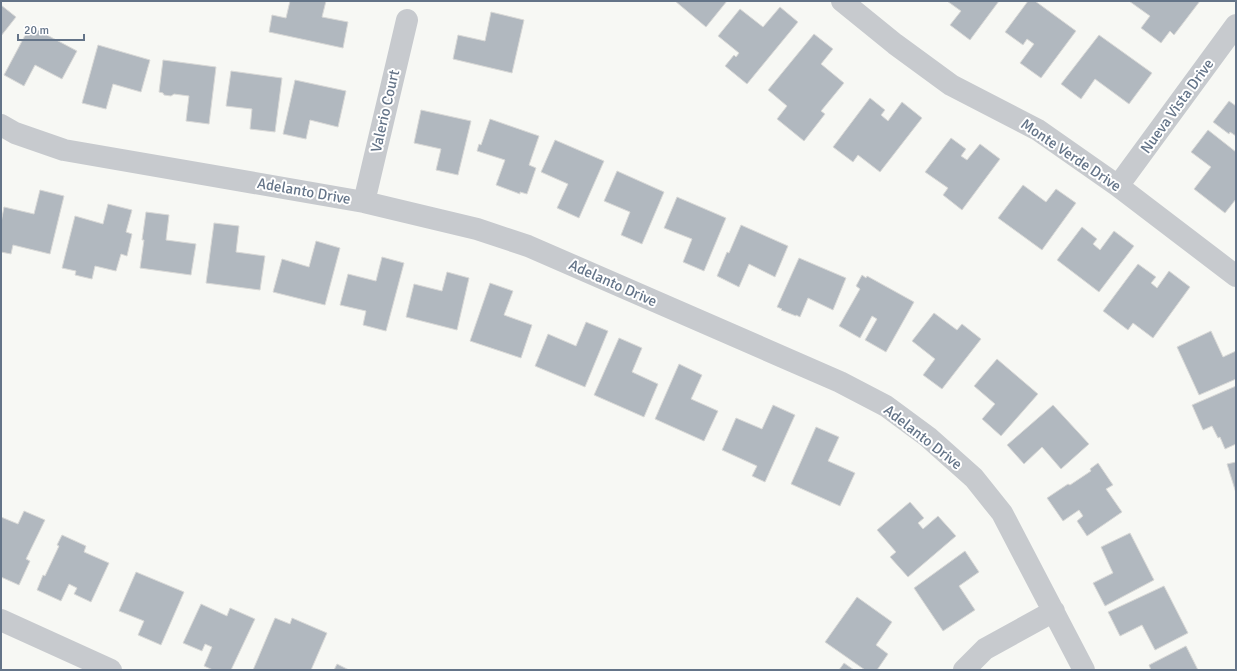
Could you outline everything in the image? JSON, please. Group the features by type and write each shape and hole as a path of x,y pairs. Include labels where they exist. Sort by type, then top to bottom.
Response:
{"street":[{"name":"Monte Verde Drive","path":"842,1 895,44 951,85 1038,130 1118,186 1236,276"},
{"name":"Valerio Court","path":"364,202 407,20"},
{"name":"Nueva Vista Drive","path":"1118,186 1236,25"},
{"name":"Adelanto Drive","path":"1,125 15,133 64,150 364,202 478,229 528,246 840,382 886,406 928,437 974,478 1002,513 1084,670"},
{"path":"964,670 985,649 1054,611"},
{"path":"1,620 111,670"}],"building":[{"path":"290,1 326,1 322,17 348,22 343,48 269,32 272,15 286,18"},
{"path":"675,1 727,1 706,27"},
{"path":"947,1 999,1 970,40 950,25 961,11"},
{"path":"1028,1 1035,1 1076,31 1041,78 1020,63 1034,44 1027,39 1023,45 1005,32"},
{"path":"1129,1 1200,1 1174,35 1170,31 1161,43 1141,28 1150,16"},
{"path":"1,5 16,17 1,36"},
{"path":"780,7 798,22 747,84 725,66 734,55 736,57 739,53 718,36 740,9 763,27"},
{"path":"491,12 524,20 512,73 453,59 458,35 485,41"},
{"path":"30,26 77,51 62,79 35,65 24,86 4,75"},
{"path":"814,34 833,49 821,64 844,83 821,111 825,114 804,141 777,119 787,106 768,90"},
{"path":"1099,35 1152,73 1129,104 1095,79 1081,99 1061,84"},
{"path":"98,45 150,60 141,92 113,84 106,109 82,103"},
{"path":"163,60 216,67 209,124 186,121 189,96 174,94 171,96 164,95 163,93 159,92"},
{"path":"231,71 282,78 275,132 250,129 252,109 226,106"},
{"path":"295,80 346,91 338,127 310,120 306,139 283,134"},
{"path":"870,98 885,110 881,115 888,121 902,102 922,118 880,172 858,155 853,162 833,147"},
{"path":"1229,101 1236,106 1236,136 1230,132 1229,134 1213,122"},
{"path":"421,110 471,121 458,175 436,170 441,149 414,143"},
{"path":"490,119 539,136 529,165 536,168 527,194 520,192 520,194 496,185 505,160 477,151 479,144 481,145"},
{"path":"1208,130 1236,152 1236,199 1225,213 1194,189 1211,167 1191,152"},
{"path":"951,138 966,149 961,156 967,160 980,144 1000,159 962,210 943,195 948,188 925,172"},
{"path":"555,140 604,161 579,218 557,208 568,184 541,172"},
{"path":"617,171 664,192 642,244 621,235 630,212 604,201"},
{"path":"1023,185 1046,202 1056,189 1076,203 1042,250 998,218"},
{"path":"40,190 64,196 50,254 13,245 11,254 1,252 1,223 4,207 34,214"},
{"path":"677,197 726,218 704,271 683,262 692,239 664,228"},
{"path":"108,204 132,210 126,232 132,234 127,256 121,254 116,271 95,266 92,279 75,275 76,271 62,268 75,216 103,224"},
{"path":"146,212 169,215 166,240 196,244 191,275 140,268"},
{"path":"214,223 239,226 236,252 265,256 260,290 206,283"},
{"path":"741,225 788,246 775,277 749,264 739,287 717,276"},
{"path":"1082,227 1097,239 1093,244 1100,250 1114,231 1134,246 1099,292 1057,260"},
{"path":"316,241 340,248 325,305 273,292 282,259 309,267"},
{"path":"382,257 404,263 386,331 363,325 366,311 340,305 348,274 376,281"},
{"path":"799,258 846,278 833,310 808,298 800,317 777,307"},
{"path":"1138,264 1156,277 1151,283 1157,288 1169,271 1190,287 1153,338 1133,323 1128,330 1103,311"},
{"path":"447,272 469,278 457,330 406,317 414,284 442,291"},
{"path":"862,275 866,278 867,276 914,302 886,352 865,340 877,319 872,316 860,338 839,326 860,289 856,286"},
{"path":"490,283 513,291 504,315 532,325 521,358 470,341"},
{"path":"934,313 957,330 962,324 981,339 942,389 923,375 935,359 912,341"},
{"path":"586,322 608,331 585,387 535,366 548,334 576,346"},
{"path":"1211,331 1223,357 1236,351 1236,379 1199,395 1177,347"},
{"path":"619,338 642,348 632,372 658,384 644,417 594,395"},
{"path":"997,359 1038,394 1001,436 982,419 995,404 974,386"},
{"path":"679,364 702,375 691,399 718,411 704,441 655,419"},
{"path":"1236,386 1236,444 1225,449 1220,437 1218,438 1212,426 1203,430 1192,405"},
{"path":"773,405 795,415 765,482 752,476 757,466 722,450 736,418 762,429"},
{"path":"1053,405 1089,444 1061,469 1042,447 1024,464 1007,445"},
{"path":"816,427 839,437 828,461 855,473 840,506 791,484"},
{"path":"1236,462 1236,493 1227,464"},
{"path":"1098,463 1113,485 1106,489 1122,512 1087,536 1077,521 1083,516 1079,510 1063,521 1047,498 1091,471 1090,469"},
{"path":"910,502 924,518 918,523 923,529 938,516 956,536 908,577 890,557 896,552 877,530"},
{"path":"24,511 45,520 26,559 30,561 19,585 1,577 1,517 18,524"},
{"path":"1130,533 1154,580 1105,606 1093,583 1113,573 1101,547"},
{"path":"62,535 86,546 84,552 109,563 91,602 74,594 77,588 69,584 61,601 37,590 43,575 45,576 59,546 57,545"},
{"path":"965,551 979,572 959,586 975,610 943,631 914,588"},
{"path":"136,572 184,592 161,645 138,635 144,621 119,611"},
{"path":"1164,586 1188,633 1155,650 1142,625 1120,636 1108,612"},
{"path":"857,597 892,622 876,645 888,654 877,670 865,670 825,642"},
{"path":"201,604 227,616 230,608 255,619 231,670 213,670 204,666 212,647 205,644 202,651 183,643"},
{"path":"275,618 290,624 292,618 327,633 311,670 253,670"},
{"path":"1186,646 1198,670 1151,670 1149,665"},
{"path":"844,663 854,670 839,670"},
{"path":"337,664 349,670 334,670"}]}
